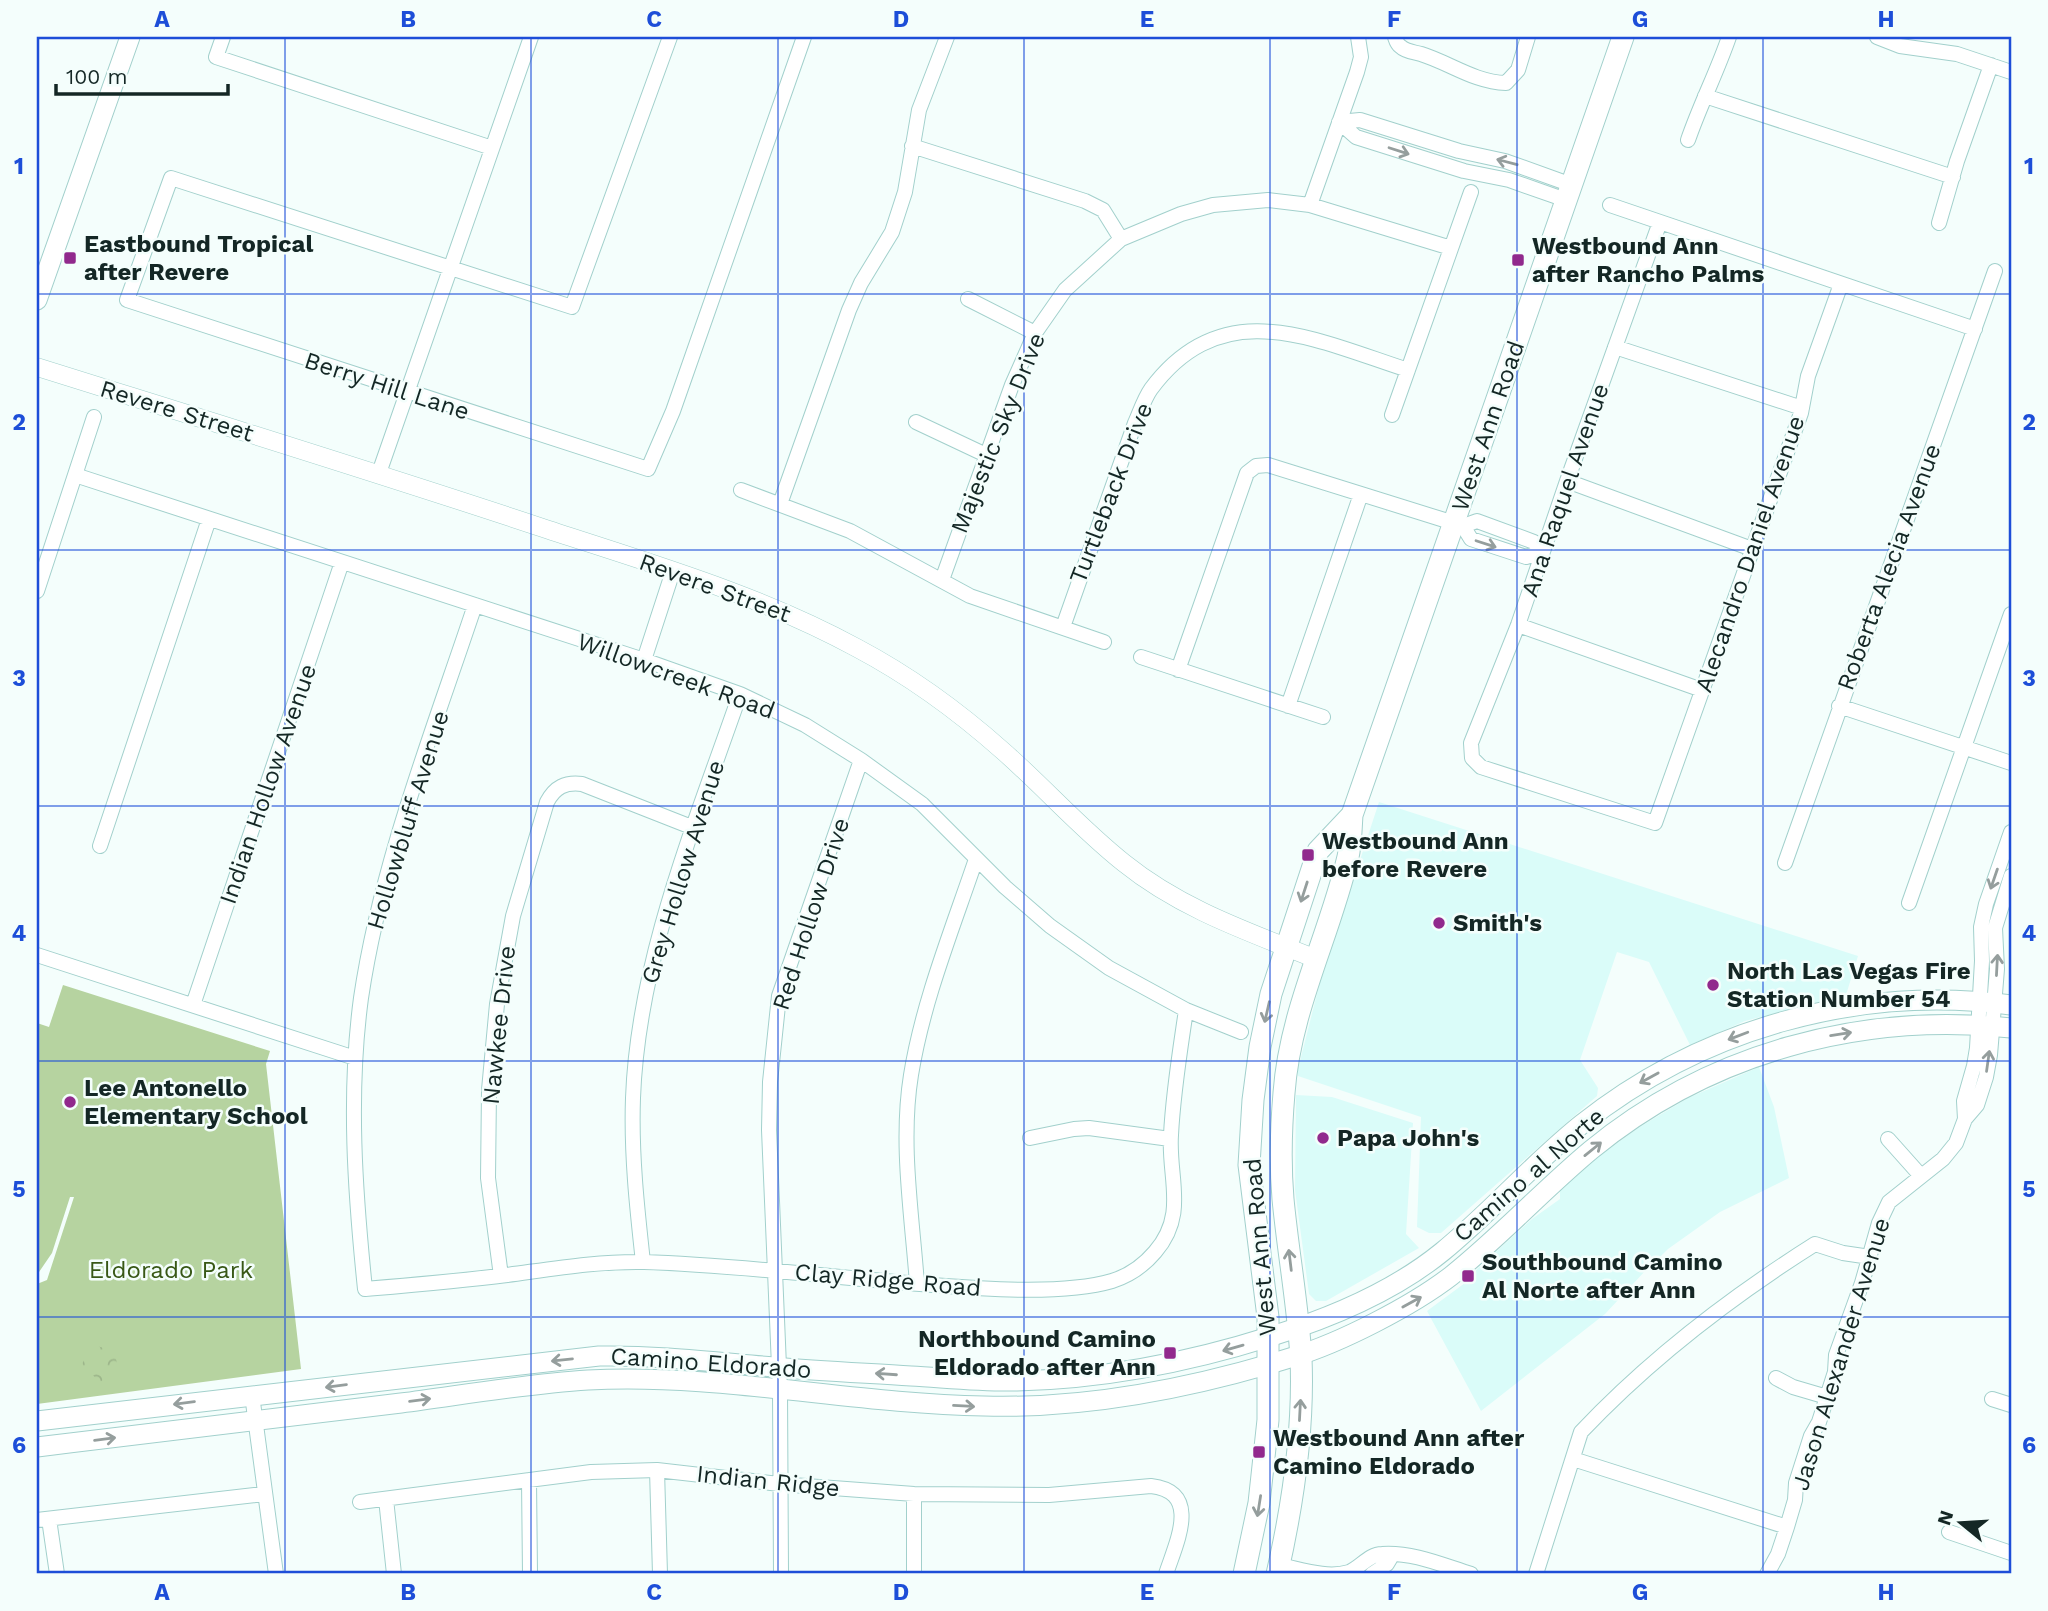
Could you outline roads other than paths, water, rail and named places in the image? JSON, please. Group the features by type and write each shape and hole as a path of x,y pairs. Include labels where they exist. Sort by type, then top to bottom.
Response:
{"main road":[{"path":"37,300 130,37"},
{"name":"West Ann Road","path":"1278,1569 1290,1511 1296,1459 1301,1355 1283,1200 1281,1135 1290,1050 1348,856 1352,815 1458,525 1623,37"},
{"name":"West Ann Road","path":"1244,1574 1254,1533 1268,1420 1268,1317 1252,1201 1250,1165 1253,1100 1265,1020 1318,851 1352,815"},
{"name":"Camino al Norte","path":"1298,1328 1408,1276 1457,1239 1582,1124 1644,1081 1710,1047 1798,1017 1869,1003 1951,999 1995,1003"},
{"name":"Camino al Norte","path":"1269,1364 1301,1355 1408,1304 1464,1265 1591,1150 1654,1104 1740,1062 1817,1038 1845,1033 1925,1024 2011,1028"},
{"path":"1542,1195 1540,1178 1577,1142 1582,1124"},
{"path":"1464,1265 1481,1236 1510,1208 1522,1190 1522,1178"},
{"name":"Camino Eldorado","path":"37,1421 599,1356 644,1356 975,1380 1050,1380 1097,1376 1172,1363 1298,1328"},
{"name":"Camino Eldorado","path":"37,1447 585,1380 662,1380 939,1404 1029,1407 1078,1403 1174,1388 1269,1364"}],"street":[{"path":"223,37 216,57 492,148"},
{"path":"379,473 531,37"},
{"path":"451,269 572,307 670,37"},
{"name":"Berry Hill Lane","path":"451,269 171,178 127,300 648,469 673,411 804,37"},
{"path":"780,503 849,310 861,283 892,232 905,192 919,110 947,37"},
{"path":"1310,205 1361,57 1358,37"},
{"path":"1395,38 1399,46 1408,51 1422,54 1479,79 1506,83 1518,70 1528,37"},
{"path":"1689,140 1729,37"},
{"path":"1877,37 1900,46 1943,51 2011,72"},
{"path":"1939,223 1991,65"},
{"path":"1705,96 1953,177"},
{"path":"1339,122 1356,137 1464,171 1569,192"},
{"path":"912,146 1084,201 1103,210 1121,239"},
{"path":"1392,415 1472,192"},
{"name":"Majestic Sky Drive","path":"942,580 1012,385 1035,333 1065,290 1121,239 1181,214 1213,205 1268,201 1310,205 1451,248"},
{"path":"1610,205 1975,329"},
{"name":"Ana Raquel Avenue","path":"1655,822 1481,767 1472,758 1471,744 1518,625 1660,222"},
{"name":"Roberta Alecia Avenue","path":"1785,863 1995,271"},
{"name":"Alecandro Daniel Avenue","path":"1655,822 1802,408 1808,376 1840,284"},
{"path":"968,299 1035,333"},
{"name":"Turtleback Drive","path":"1063,627 1122,458 1149,391 1169,368 1197,346 1234,331 1268,330 1294,334 1408,370"},
{"path":"1615,347 1802,408"},
{"name":"Revere Street","path":"37,367 379,473 673,571 786,613 823,630 898,671 930,692 1003,751 1095,838 1146,879 1210,916 1316,959"},
{"path":"37,590 94,417"},
{"path":"916,422 986,455"},
{"path":"1178,670 1247,472 1256,466 1268,465 1458,525 1477,521 1534,542 1542,552"},
{"name":"Willowcreek Road","path":"75,475 643,660 740,694 805,725 861,760 922,804 976,859 1050,926 1109,968 1186,1010 1241,1032"},
{"path":"1567,481 1752,549"},
{"path":"741,491 780,503 850,531 970,596 1104,642"},
{"path":"1288,706 1361,494"},
{"path":"100,846 209,519"},
{"name":"Indian Hollow Avenue","path":"193,1006 342,562"},
{"path":"643,660 673,571"},
{"name":"Hollowbluff Avenue","path":"365,1289 355,1193 353,1142 355,1058 361,999 388,867 475,605"},
{"path":"1909,903 2011,614"},
{"path":"1518,625 1702,690"},
{"path":"1141,657 1323,718"},
{"name":"Grey Hollow Avenue","path":"643,1262 634,1170 633,1097 641,1014 657,943 740,694"},
{"path":"1839,706 2011,763"},
{"name":"Red Hollow Drive","path":"781,1574 780,1391 769,1130 770,1082 779,996 861,760"},
{"name":"Nawkee Drive","path":"501,1276 488,1178 489,1090 497,1004 513,916 552,792 562,785 582,784 694,828"},
{"path":"1995,1003 1982,961 1980,927 2011,832"},
{"path":"917,1284 907,1136 911,1077 921,1020 976,859"},
{"path":"1995,1003 1998,953 1995,928 2011,876"},
{"path":"37,955 355,1058"},
{"name":"Jason Alexander Avenue","path":"1767,1574 1778,1554 1787,1527 1800,1471 1835,1373 1836,1355 1879,1223 1889,1202 1943,1159 1956,1143 1965,1119 1964,1101 1985,1025 1995,1003"},
{"name":"Clay Ridge Road","path":"365,1289 602,1263 643,1262 1012,1289 1104,1282 1130,1273 1155,1253 1171,1222 1176,1194 1171,1139 1177,1068 1186,1010"},
{"path":"1030,1138 1089,1128 1171,1139"},
{"path":"1888,1139 1922,1176"},
{"path":"1536,1574 1581,1432 1597,1415 1687,1333 1815,1244 1843,1253 1870,1257"},
{"path":"1776,1378 1793,1387 1827,1397"},
{"path":"252,1395 276,1574"},
{"path":"1992,1399 2011,1405"},
{"path":"1573,1459 1787,1527"},
{"path":"657,1470 660,1574"},
{"name":"Indian Ridge","path":"360,1502 591,1472 657,1470 914,1494 1049,1495 1151,1486 1164,1488 1175,1495 1181,1507 1183,1520 1166,1574"},
{"path":"529,1480 530,1574"},
{"path":"57,1574 43,1520 264,1494"},
{"path":"914,1494 914,1574"},
{"path":"386,1499 394,1574"},
{"path":"1950,1532 2011,1553"},
{"path":"1278,1569 1333,1574 1350,1572 1378,1553 1410,1555 1471,1574"},
{"path":"1372,1574 1387,1564 1393,1555"}],"place":[{"name":"Eastbound Tropical after Revere","path":"70,258"},
{"name":"Westbound Ann after Rancho Palms","path":"1518,260"},
{"name":"Westbound Ann before Revere","path":"1308,855"},
{"name":"Smith's","path":"1439,923"},
{"name":"North Las Vegas Fire Station Number 54","path":"1713,985"},
{"name":"Lee Antonello Elementary School","path":"70,1102"},
{"name":"Papa John's","path":"1323,1138"},
{"name":"Southbound Camino Al Norte after Ann","path":"1468,1276"},
{"name":"Northbound Camino Eldorado after Ann","path":"1170,1353"},
{"name":"Westbound Ann after Camino Eldorado","path":"1259,1452"}],"park label":[{"name":"Eldorado Park","path":"171,1270"}]}
